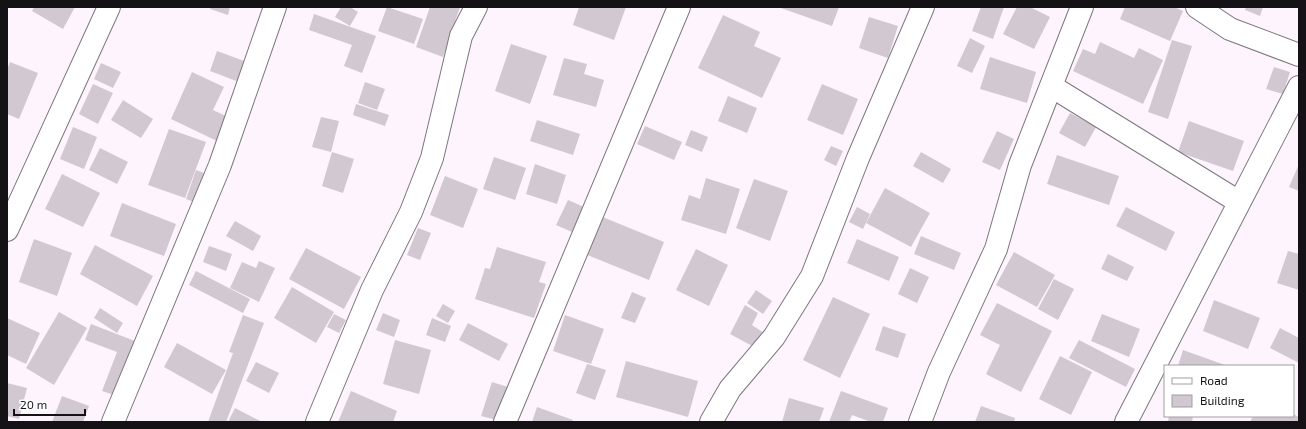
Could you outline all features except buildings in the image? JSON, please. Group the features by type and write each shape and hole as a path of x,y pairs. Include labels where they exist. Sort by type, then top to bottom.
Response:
{"street":[{"path":"7,230 109,7"},
{"path":"113,422 220,165 275,7"},
{"path":"317,422 372,290 411,212 432,158 461,36 476,7"},
{"path":"505,422 679,7"},
{"path":"711,422 730,389 774,337 812,276 858,158 923,7"},
{"path":"920,422 939,372 996,249 1020,165 1082,7"},
{"path":"1197,7 1230,29 1299,55"},
{"path":"1051,86 1239,202"},
{"path":"1126,422 1299,87"}]}
